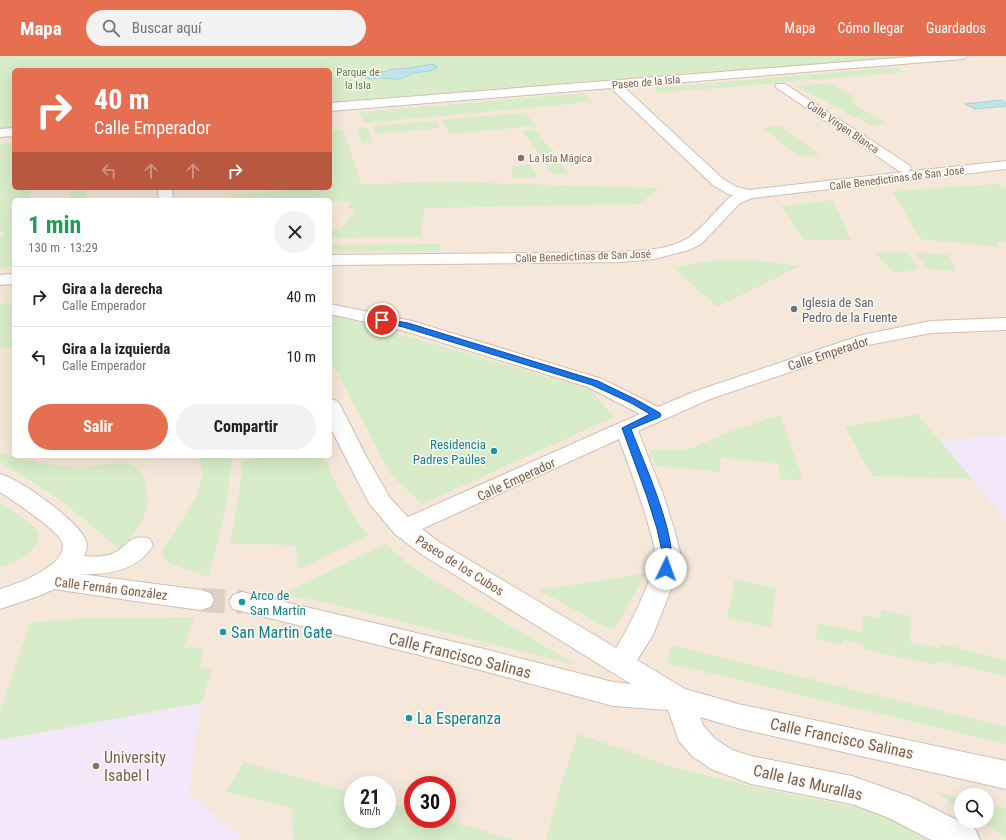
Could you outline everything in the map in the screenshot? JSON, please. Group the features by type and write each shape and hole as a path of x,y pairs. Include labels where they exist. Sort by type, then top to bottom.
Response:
{"street":[{"name":"Paseo de la Isla","path":"332,107 963,56"},
{"path":"614,84 718,182 733,191 750,194"},
{"name":"Calle Virgen Blanca","path":"781,86 904,168"},
{"path":"0,133 12,132"},
{"name":"Calle Benedictinas de San José","path":"332,260 622,257 654,254 675,250 690,244 734,200 750,194 1006,165"},
{"path":"0,280 12,279"},
{"path":"332,309 405,325 595,383 657,415"},
{"name":"Calle Emperador","path":"404,528 703,395 869,339 931,327 1006,324"},
{"name":"Paseo de los Cubos","path":"332,409 381,503 404,528 430,548 620,664"},
{"path":"620,664 639,635 666,569 668,556 662,529 652,497 626,428"},
{"path":"0,481 44,511 68,532 74,540 74,552 58,572"},
{"path":"58,572 116,564 134,553 141,545"},
{"name":"Calle Fernán González","path":"0,599 36,587 58,572 128,591 201,600"},
{"name":"Calle Francisco Salinas","path":"242,602 480,659 613,694 679,699 738,716 1006,775"},
{"name":"Calle Francisco Salinas","path":"620,664 679,699"},
{"name":"Calle las Murallas","path":"679,699 690,732 704,748 722,760 751,770 852,790 900,807 963,840"}],"shaded area":[{"path":"0,56 1006,56 1006,840 0,840"},
{"path":"1006,434 1006,521 941,441"},
{"name":"University Isabel I","path":"201,703 189,793 240,835 240,840 0,840 0,740"}],"green space":[{"name":"Parque de la Isla","path":"0,56 917,56 332,103 332,68 12,68 12,129 0,130"},
{"path":"896,67 905,72 659,93 653,88"},
{"path":"831,83 856,98 850,101 887,124 873,126 795,86"},
{"path":"583,93 592,102 364,123 360,112"},
{"path":"525,112 536,126 450,134 442,120"},
{"path":"436,121 440,128 376,134 373,126"},
{"path":"781,126 820,155 800,157 763,128"},
{"path":"368,127 373,143 362,144 357,128"},
{"path":"343,129 361,184 453,182 660,188 639,204 424,208 421,237 332,238 332,230 341,230 354,210 353,208 348,208 351,201 332,201 332,198 232,198 231,195 287,190 332,190 332,130"},
{"path":"536,130 569,174 554,175 522,131"},
{"path":"12,143 12,190 30,190 29,198 12,198 12,266 0,268 0,239 5,233 0,232 0,144"},
{"path":"529,164 539,178 513,177 511,166"},
{"path":"999,184 1003,188 1006,188 1006,242 997,241 999,247 920,239 893,192 943,187"},
{"path":"86,190 87,198 71,198 71,192"},
{"path":"833,200 851,240 804,240 781,206"},
{"path":"440,244 440,251 332,252 332,245"},
{"path":"907,252 918,268 914,271 894,272 875,253"},
{"path":"915,252 949,255 956,271 941,271 932,269 924,264"},
{"path":"726,259 755,260 800,266 717,307 673,267"},
{"path":"12,303 12,347 0,348 0,304"},
{"path":"332,315 590,389 614,417 422,504 391,475 332,363"},
{"path":"917,414 972,479 872,476 845,427"},
{"path":"780,415 803,480 780,479 779,464 721,458 720,472 656,466 650,450 687,450 727,433"},
{"path":"0,454 12,457 12,458 69,467 113,464 127,464 133,466 141,473 147,490 146,509 143,518 134,534 121,550 57,497 0,462"},
{"path":"199,458 232,458 229,487 220,532 208,577 167,562 161,553 195,499 203,475"},
{"path":"256,458 324,458 348,507 368,535 298,570 296,545 230,544 239,496 242,461"},
{"path":"0,503 16,513 39,532 38,540 31,552 14,562 0,567"},
{"path":"386,544 412,567 576,665 336,605 282,594"},
{"path":"646,573 616,627 612,629 600,624 539,590"},
{"path":"735,579 776,588 771,628 727,618"},
{"path":"881,610 911,616 910,642 939,648 940,643 1006,660 1006,676 938,661 934,665 863,649 863,645 844,640 841,645 816,639 818,623 863,632 863,615 881,619"},
{"path":"194,617 184,648 203,647 200,669 213,667 201,703 0,740 0,712 30,623 80,618"},
{"path":"672,645 1006,727 1006,744 667,663"},
{"path":"578,734 673,767 755,787 887,813 938,840 546,840 559,791"},
{"path":"244,762 344,790 344,828 396,828 396,805 404,808 404,828 456,828 456,823 516,840 293,840 292,808 226,792"},
{"path":"933,791 954,796 954,804"},
{"path":"994,805 1006,808 1006,837 991,828 994,828"}],"water":[{"path":"432,64 438,67 426,72 414,73 399,79 369,79 363,76 366,71 384,72 393,69"},
{"path":"1001,100 1006,103 1006,106 975,109 965,104"}],"tunnel":[{"path":"201,600 242,602"}],"place":[{"name":"La Isla Mágica","path":"521,158"},
{"name":"Iglesia de San Pedro de la Fuente","path":"794,309"},
{"name":"Residencia Padres Paúles","path":"494,451"},
{"name":"Arco de San Martín","path":"242,602"},
{"name":"San Martin Gate","path":"223,632"},
{"name":"La Esperanza","path":"409,718"},
{"name":"University Isabel I","path":"96,766"}],"route":[{"path":"382,320 405,325 595,383 657,415 626,428 652,497 662,529 668,556 666,569"}]}
